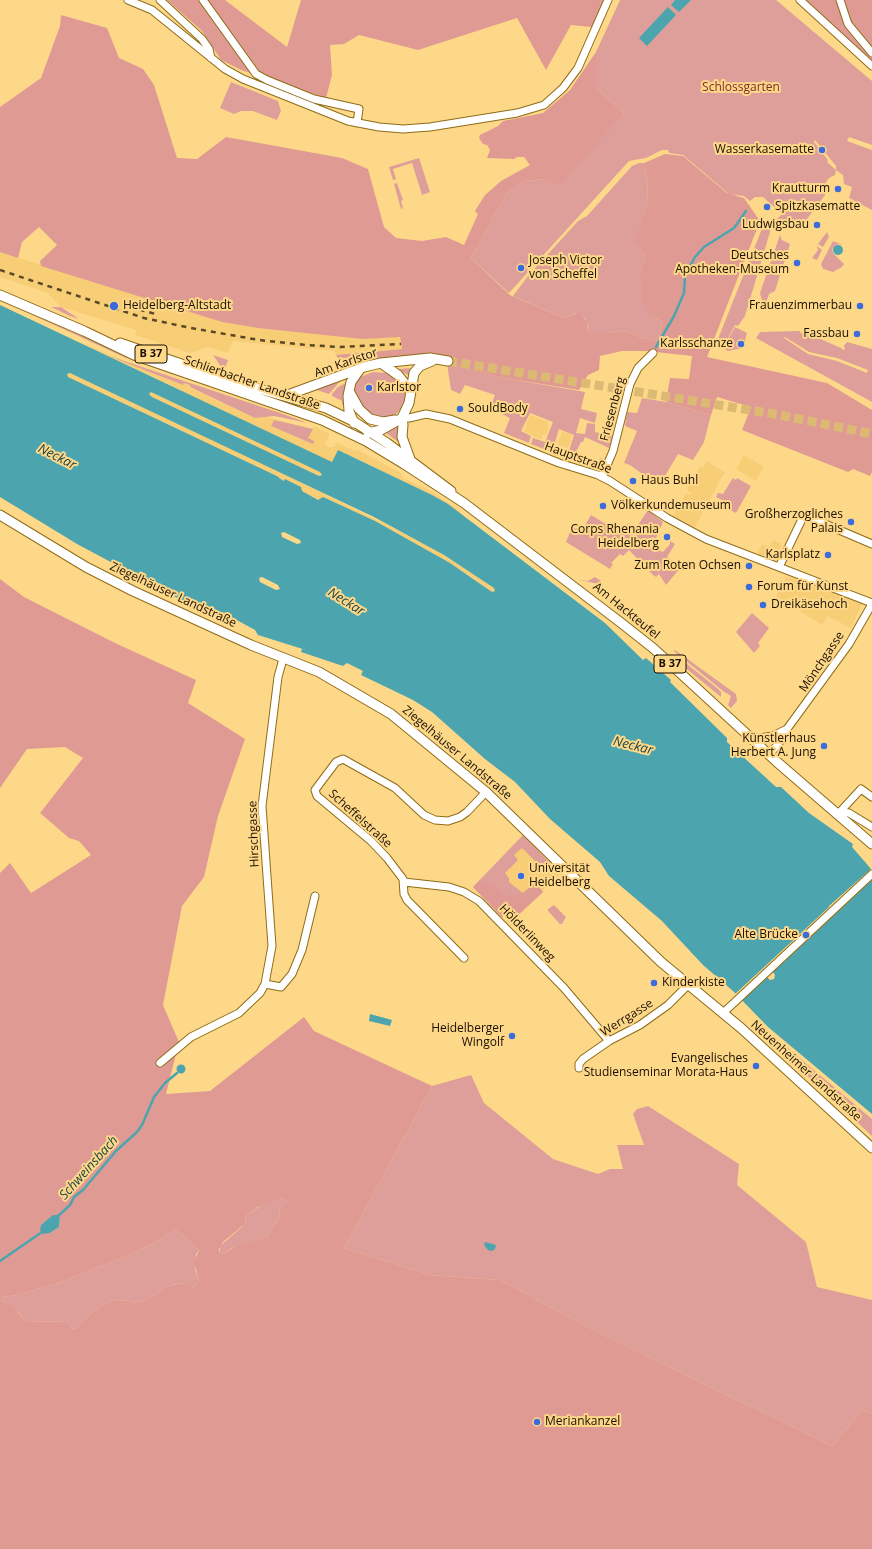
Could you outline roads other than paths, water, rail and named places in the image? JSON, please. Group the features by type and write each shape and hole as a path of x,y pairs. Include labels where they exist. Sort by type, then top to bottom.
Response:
{"main road":[{"name":"Schlierbacher Landstraße","path":"0,294 134,355 293,409 360,437"},
{"name":"Schlierbacher Landstraße","path":"84,331 224,379 316,404 353,421"},
{"name":"Am Karlstor","path":"284,396 381,363 430,358 448,361 432,361 420,366 414,373 410,390 409,404 402,418"},
{"path":"381,363 398,375 410,390"},
{"path":"360,369 351,382 348,404 360,437 371,432 387,428 402,418"},
{"path":"349,391 359,409 370,419 383,422 402,418"},
{"path":"402,418 402,438 410,459"},
{"name":"Am Hackteufel","path":"353,421 410,459 445,485 464,503"},
{"name":"Am Hackteufel","path":"360,437 464,503 653,648 837,815 872,844"},
{"name":"Ziegelhäuser Landstraße","path":"0,515 92,570 188,616 283,659 335,680 391,714 486,792 655,956 688,985 726,1010"},
{"name":"Neuenheimer Landstraße","path":"726,1010 872,1148"}],"street":[{"path":"128,0 152,10 227,71 243,79 326,113 357,123 396,128 430,127 517,113 540,107 563,88 578,68 608,0"},
{"path":"160,0 202,39 209,49 211,58"},
{"path":"203,0 256,74 314,99 359,110 357,123"},
{"path":"800,0 872,66"},
{"path":"840,0 848,24 872,53"},
{"name":"Friesenberg","path":"602,477 613,451 630,384 638,368 653,353"},
{"name":"Hauptstraße","path":"402,418 409,418 423,414 450,419 559,463 602,477 667,518 700,536 872,604"},
{"path":"779,567 804,515 872,544"},
{"name":"Mönchgasse","path":"769,754 787,733 787,729 849,644 872,604"},
{"name":"Hirschgasse","path":"160,1063 191,1037 239,1013 260,993 265,984 272,946 262,806 278,677 283,659"},
{"path":"751,738 773,736 787,729"},
{"name":"Scheffelstraße","path":"464,958 409,903 404,894 404,882 402,876 381,851 316,794 315,790 336,762 339,760 346,760 395,788 424,815 442,822 454,819 467,812 486,792"},
{"path":"837,815 861,789 872,797"},
{"path":"837,815 843,812 849,813 872,827"},
{"path":"726,1010 872,874"},
{"name":"Hölderlinweg","path":"404,882 449,887 464,892 479,901 564,988 609,1041"},
{"path":"265,984 281,987 292,974 302,950 316,896"},
{"name":"Werrgasse","path":"579,1068 580,1062 609,1041 640,1025 668,1005 688,985"}],"water":[{"path":"675,0 691,0 679,12 671,5"},
{"path":"668,7 676,15 647,46 639,38"},
{"path":"836,245 840,245 842,246 842,254 836,255 833,252 833,248"},
{"name":"Neckar","path":"0,305 332,462 338,450 448,504 605,623 643,660 646,658 671,680 670,682 727,738 727,742 776,787 781,787 809,813 853,844 852,847 872,870 872,1114 768,1027 733,991 703,965 662,921 609,876 600,862 550,819 515,782 485,759 432,712 413,700 361,675 363,671 347,663 343,666 301,652 302,649 309,651 258,635 255,630 222,612 219,616 213,614 215,609 205,607 175,593 195,603 194,606 157,588 158,584 139,575 137,576 77,544 0,497","holes":["70,373 374,517 444,555 494,588 495,591 492,592 450,563 375,521 323,497 318,500 302,491 301,487 285,479 284,481 279,477 68,377 67,374","151,392 320,472 322,475 319,476 152,397 149,394","284,532 300,540 301,543 297,544 282,537 281,533","262,577 278,585 280,589 276,590 260,582 259,578"]},
{"path":"370,1014 392,1020 390,1026 369,1021"},
{"path":"179,1065 183,1065 185,1069 183,1073 179,1073 177,1071 177,1067"},
{"path":"53,1215 57,1215 60,1218 59,1227 50,1233 43,1234 40,1230 41,1225"},
{"path":"485,1242 496,1245 495,1249 492,1251 488,1250 484,1245"}],"waterway":[{"path":"656,347 674,316 684,293 685,275 695,257 704,247 734,228 746,211"},
{"name":"Schweinsbach","path":"56,1218 70,1205 74,1197 83,1190 116,1151 137,1132 142,1125 154,1097 165,1083 177,1073"},
{"name":"Schweinsbach","path":"0,1261 42,1232"}],"tunnel":[{"path":"448,361 780,415 872,434"}],"railway":[{"path":"0,270 144,318 191,328 259,340 306,345 340,347 401,344"},
{"path":"130,307 159,315"}],"place":[{"name":"Wasserkasematte","path":"822,150"},
{"name":"Krautturm","path":"838,189"},
{"name":"Spitzkasematte","path":"767,207"},
{"name":"Ludwigsbau","path":"817,225"},
{"name":"Deutsches Apotheken-Museum","path":"797,263"},
{"name":"Joseph Victor von Scheffel","path":"521,268"},
{"name":"Heidelberg-Altstadt","path":"114,306"},
{"name":"Frauenzimmerbau","path":"860,306"},
{"name":"Fassbau","path":"857,334"},
{"name":"Karlsschanze","path":"741,344"},
{"name":"Karlstor","path":"369,388"},
{"name":"SouldBody","path":"460,409"},
{"name":"Haus Buhl","path":"633,481"},
{"name":"Völkerkundemuseum","path":"603,506"},
{"name":"Großherzogliches Palais","path":"851,522"},
{"name":"Corps Rhenania Heidelberg","path":"667,537"},
{"name":"Karlsplatz","path":"828,555"},
{"name":"Zum Roten Ochsen","path":"749,566"},
{"name":"Forum für Kunst","path":"749,587"},
{"name":"Dreikäsehoch","path":"763,605"},
{"name":"Künstlerhaus Herbert A. Jung","path":"824,746"},
{"name":"Universität Heidelberg","path":"521,876"},
{"name":"Alte Brücke","path":"806,935"},
{"name":"Kinderkiste","path":"654,983"},
{"name":"Heidelberger Wingolf","path":"512,1036"},
{"name":"Evangelisches Studienseminar Morata-Haus","path":"756,1066"},
{"name":"Meriankanzel","path":"537,1422"}],"park label":[{"name":"Schlossgarten","path":"741,88"}]}
